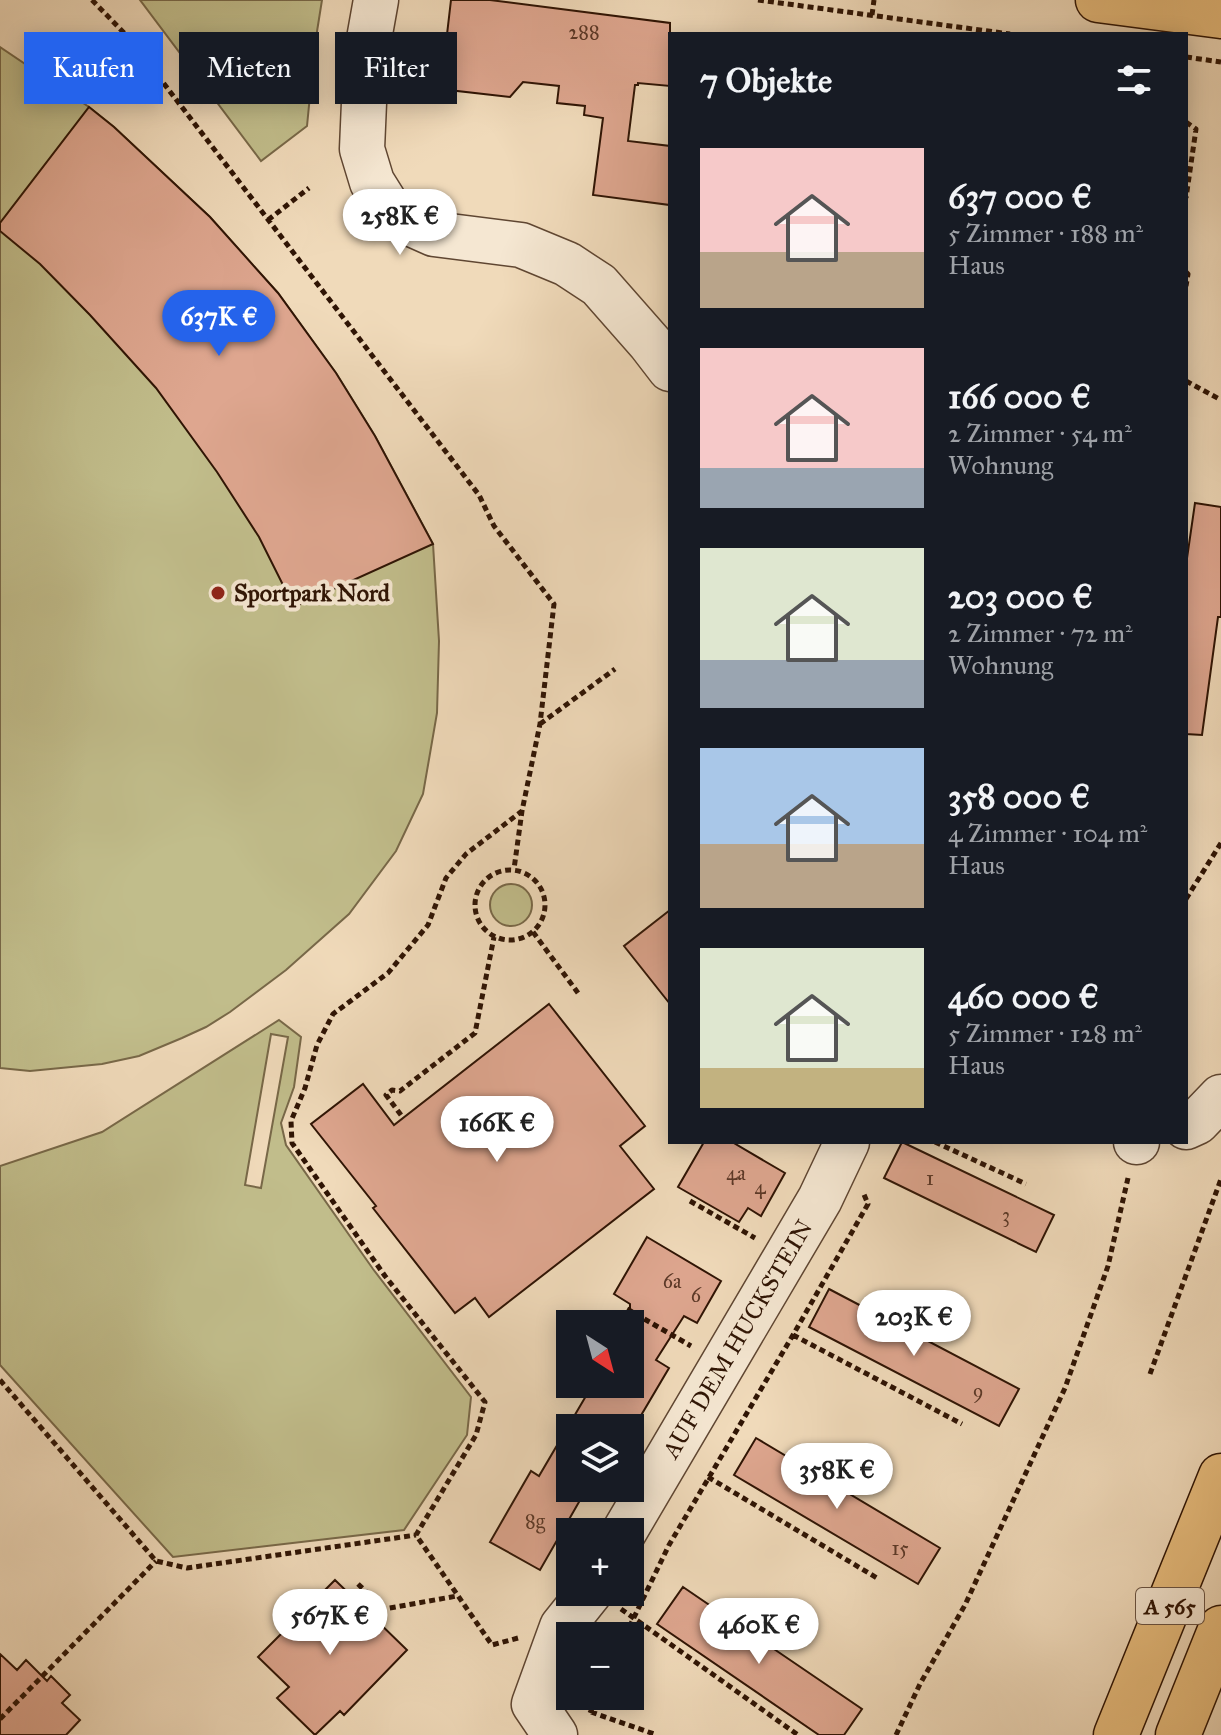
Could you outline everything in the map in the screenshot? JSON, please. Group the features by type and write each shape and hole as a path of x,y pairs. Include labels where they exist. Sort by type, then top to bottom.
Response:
{"main road":[{"path":"1098,0 1197,9"},
{"name":"A 565","path":"1116,1735 1221,1476"},
{"name":"A 565","path":"1178,1735 1221,1628"}],"street":[{"path":"376,0 366,56 362,149 372,182 387,206 407,222 434,234 521,245 567,264 599,285 668,366"},
{"path":"1188,1126 1197,1122 1221,1097"},
{"name":"AUF DEM HUCKSTEIN","path":"632,1518 787,1257 847,1144"},
{"path":"570,1622 595,1606"},
{"path":"556,1644 534,1704 573,1723"}],"path":[{"path":"92,0 129,38 479,495 494,526 554,604 540,724 514,869"},
{"path":"758,0 790,2 964,31"},
{"path":"872,15 874,0"},
{"path":"1188,57 1221,62"},
{"path":"1188,123 1196,129 1188,184"},
{"path":"268,220 309,188"},
{"path":"1188,382 1221,400"},
{"path":"540,724 615,669"},
{"path":"416,1535 476,1435 485,1402 385,1276 292,1143 291,1121 305,1088 317,1045 333,1014 388,973 428,925 446,878 466,854 522,811"},
{"path":"1188,896 1221,843"},
{"path":"514,869 534,878 545,895 546,905 544,915 533,932 521,939 507,940 494,937 481,926 475,911 476,895 484,880 498,871 514,869"},
{"path":"533,932 578,993"},
{"path":"401,1115 386,1095 392,1090 400,1091 475,1033 494,937"},
{"path":"632,1622 669,1545 868,1204 847,1144"},
{"path":"939,1144 1026,1184"},
{"path":"896,1735 920,1684 965,1605 1065,1388 1108,1266 1136,1144"},
{"path":"1150,1374 1221,1179"},
{"path":"690,1201 787,1257"},
{"path":"627,1309 723,1365"},
{"path":"754,1313 962,1424"},
{"path":"0,1380 156,1561 187,1568 416,1535"},
{"path":"669,1454 877,1578"},
{"path":"416,1535 492,1645 556,1629"},
{"path":"0,1719 156,1561"},
{"path":"358,1584 384,1609"},
{"path":"374,1619 384,1609 457,1596"},
{"path":"615,1606 798,1735"},
{"path":"573,1723 657,1735"}],"shaded area":[{"path":"140,0 322,0 317,32 179,32 179,52"},
{"name":"Sportpark Nord","path":"0,47 24,63 24,104 85,104 89,107 210,217 278,293 336,373 375,436 433,544 439,641 437,713 423,794 396,851 349,914 286,970 206,1027 139,1056 102,1064 30,1071 0,1068"},
{"path":"218,104 309,104 307,126 261,161"},
{"path":"511,884 526,890 532,905 526,920 511,926 496,920 490,905 496,890"},
{"path":"279,1020 301,1037 294,1087 281,1123 286,1145 373,1269 471,1397 467,1435 404,1530 173,1557 0,1365 0,1166 102,1132","holes":["271,1034 288,1037 261,1188 245,1185"]}],"building":[{"path":"451,0 490,0 670,23 668,86 635,85 628,141 668,146 668,205 593,195 603,118 584,115 585,106 557,103 559,86 523,82 510,97 457,91 457,32 447,32"},
{"path":"89,107 210,217 278,293 336,373 375,436 433,544 294,607 259,537 217,472 156,388 40,264 0,231 0,223"},
{"path":"1195,503 1221,507 1221,617 1218,617 1202,735 1188,734 1188,551"},
{"path":"668,912 668,1001 624,946"},
{"path":"549,1004 645,1126 620,1146 654,1189 489,1317 475,1298 455,1313 311,1124 363,1084 394,1125"},
{"path":"703,1144 735,1144 785,1173 761,1216 748,1208 739,1222 678,1187"},
{"path":"901,1144 906,1144 1054,1215 1036,1252 884,1178"},
{"path":"647,1237 721,1281 697,1323 684,1316 656,1360 669,1368 642,1414 575,1414 585,1398 644,1398 644,1310 630,1310 630,1304 614,1294"},
{"path":"829,1289 1019,1389 999,1426 809,1327"},
{"path":"756,1438 940,1548 918,1584 734,1475"},
{"path":"556,1447 556,1502 579,1502 570,1518 556,1518 556,1542 540,1570 490,1542 531,1471 539,1476"},
{"path":"335,1580 407,1650 344,1715 340,1711 315,1735 277,1698 289,1687 258,1657"},
{"path":"683,1587 862,1709 844,1735 819,1735 657,1624"},
{"path":"0,1654 17,1670 26,1660 47,1681 51,1676 70,1695 62,1703 80,1720 66,1735 0,1735"}],"place":[{"name":"Sportpark Nord","path":"218,593"}]}
